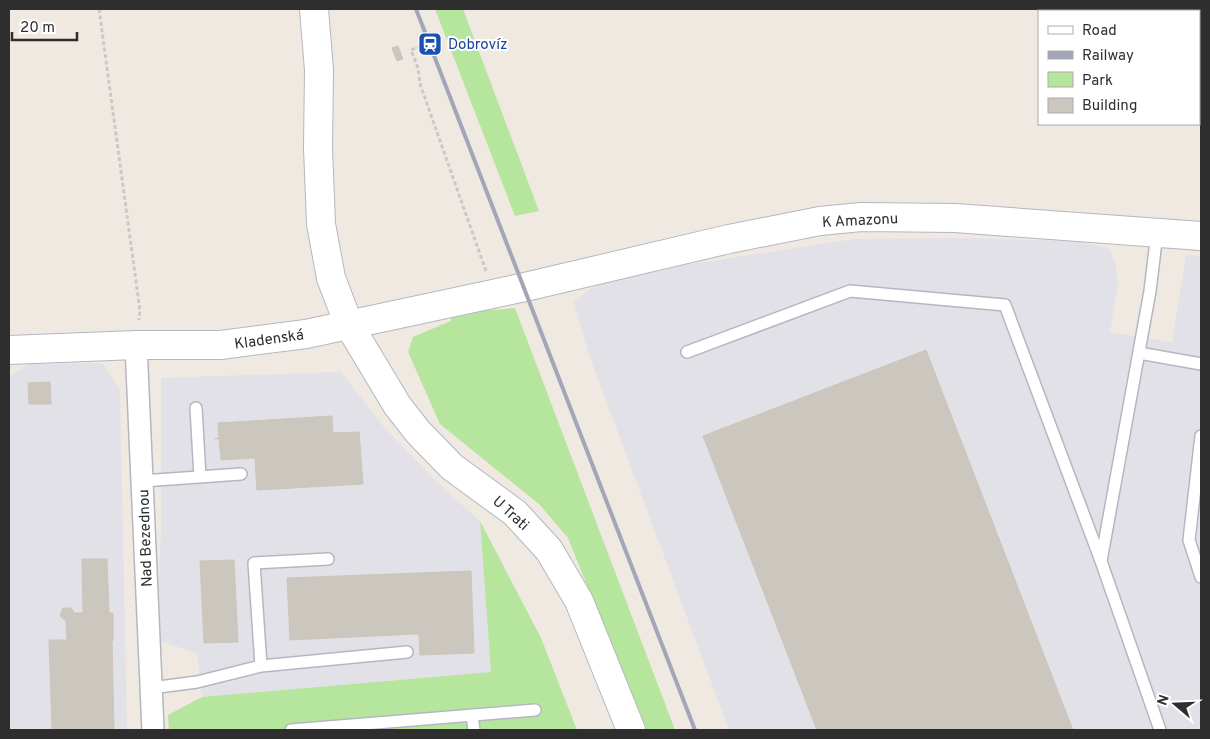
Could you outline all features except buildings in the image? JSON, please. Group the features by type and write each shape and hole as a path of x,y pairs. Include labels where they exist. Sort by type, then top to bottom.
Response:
{"street":[{"name":"U Trati","path":"314,9 319,70 318,148 321,224 331,278 348,326 397,405 418,432 452,467 515,513 550,550 579,602 631,730"},
{"name":"K Amazonu","path":"525,287 729,238 820,221 861,217 955,218 1201,236"},
{"name":"Kladenská","path":"9,350 136,345 221,345 306,334 348,326 525,287"},
{"name":"Nad Bezednou","path":"136,345 154,730"}],"lane":[{"path":"1101,561 1150,290 1157,232"},
{"path":"687,352 850,291 1005,304 1101,561 1160,730"},
{"path":"1139,353 1201,364"},
{"path":"196,408 200,477"},
{"path":"1201,436 1190,540 1201,577"},
{"path":"142,481 241,474"},
{"path":"261,666 254,563 328,559"},
{"path":"151,688 197,682 261,666 407,652"},
{"path":"291,730 535,710"},
{"path":"472,715 474,730"}],"path":[{"path":"99,9 140,311 136,345"},
{"path":"421,46 411,50 418,68 420,84 493,294"}],"shaded area":[{"path":"956,238 1073,241 1109,248 1116,265 1118,283 1110,332 1172,342 1186,255 1201,256 1201,730 729,730 588,352 574,302 602,280 678,266 854,239"},
{"path":"102,363 120,389 127,730 9,730 9,377 30,364"},
{"path":"341,372 383,426 439,484 480,521 491,672 202,697 197,653 156,640 161,533 161,378"}],"green space":[{"path":"435,9 463,9 539,211 515,216"},
{"path":"515,308 675,730 645,730 568,538 540,505 440,424 408,352 413,337 451,321 451,313"},
{"path":"480,521 541,638 577,730 169,730 168,715 202,697 491,672"}],"railway":[{"path":"416,9 695,730"}],"place":[{"name":"Dobrovíz","path":"430,44"}]}
